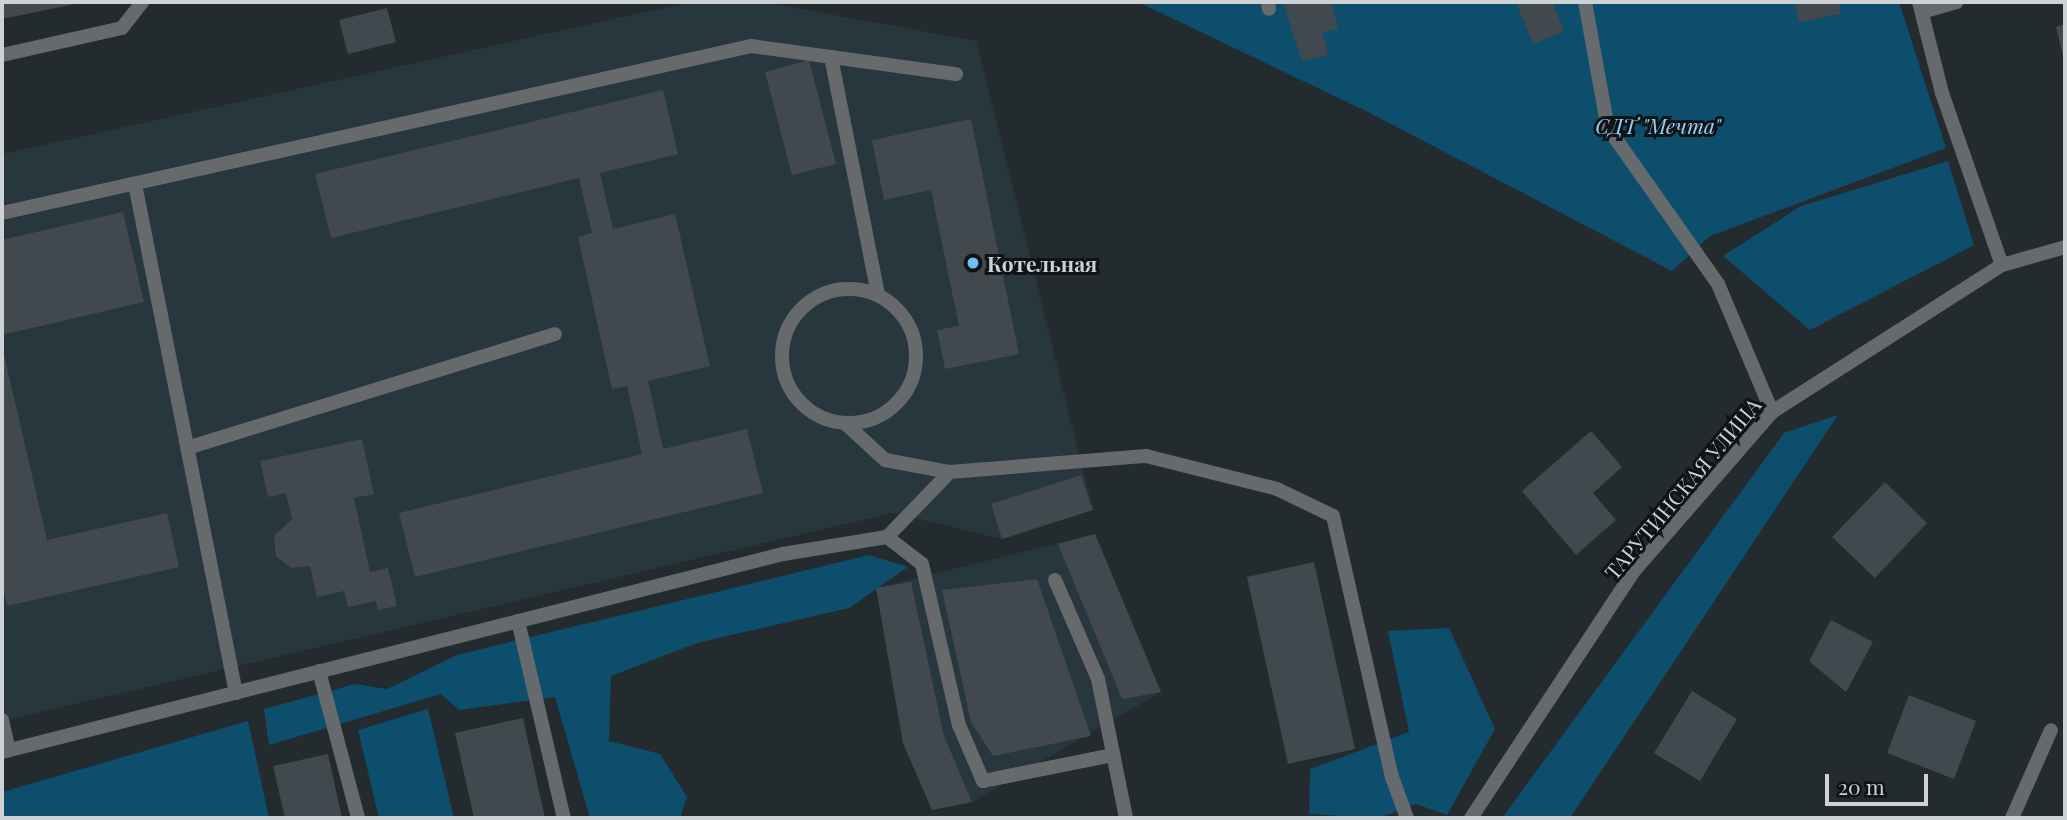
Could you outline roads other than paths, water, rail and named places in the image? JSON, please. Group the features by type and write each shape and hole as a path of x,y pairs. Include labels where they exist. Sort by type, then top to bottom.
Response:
{"street":[{"path":"2,55 122,28 142,2"},
{"path":"1585,2 1608,128 1718,284 1772,412"},
{"path":"1957,2 1921,7 1942,93 2002,265"},
{"path":"2,214 751,46 956,74"},
{"path":"831,57 878,295"},
{"path":"135,184 236,692"},
{"name":"ТАРУТИНСКАЯ УЛИЦА","path":"1471,818 1634,571 1772,412 2002,265 2065,247"},
{"path":"852,288 878,295 899,310 913,332 911,385 895,406 872,420 846,424 820,418 799,402 781,353 788,328 803,306 826,292 852,288"},
{"path":"187,448 555,334"},
{"path":"846,424 885,460 950,472 1146,456 1277,489 1333,516 1407,818"},
{"path":"2,720 5,751 783,554 887,537 950,472"},
{"path":"887,537 922,564 959,725 984,781 1113,755"},
{"path":"1055,580 1098,679 1126,818"},
{"path":"518,621 564,818"},
{"path":"319,671 358,818"},
{"path":"2012,818 2051,730"}],"place":[{"name":"Котельная","path":"973,263"}],"park label":[{"name":"СДТ \"Мечта\"","path":"1658,125"}]}
